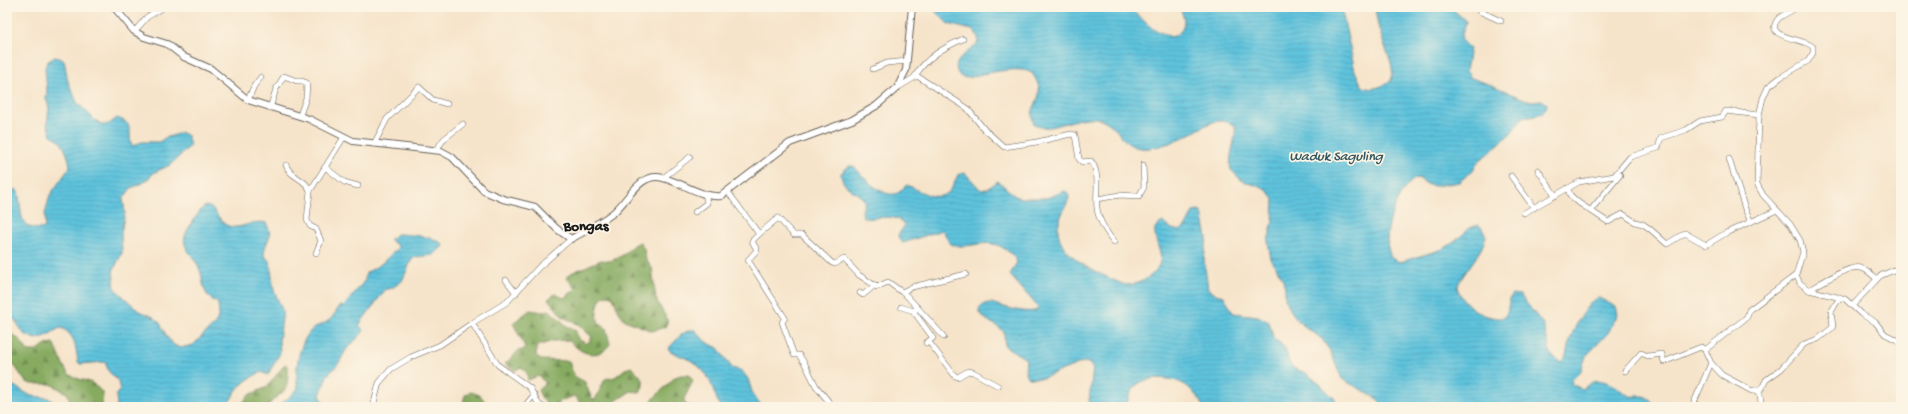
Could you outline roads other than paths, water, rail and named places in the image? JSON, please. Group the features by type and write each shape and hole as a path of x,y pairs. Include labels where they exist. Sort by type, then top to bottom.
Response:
{"main road":[{"path":"114,7 125,22 135,31 144,37 167,44 184,57 211,69 248,100 270,108 300,115 353,141 436,150 452,157 484,191 503,199 535,207 557,229 571,239 614,213 634,189 642,183 654,178 663,178 705,193 719,196 728,192 790,143 852,120 876,106 897,88 906,70 912,7"}],"street":[{"path":"135,31 147,18 164,7"},
{"path":"1477,7 1479,11 1501,21"},
{"path":"1705,350 1747,317 1750,310 1796,275 1802,257 1802,247 1790,224 1763,195 1757,184 1760,115 1763,98 1768,87 1781,77 1808,61 1813,53 1813,47 1809,43 1783,37 1776,29 1779,18 1797,7"},
{"path":"897,88 915,76 931,56 963,39"},
{"path":"873,69 887,63 907,60"},
{"path":"270,108 276,89 284,76 307,83 306,98 300,115"},
{"path":"915,76 966,108 984,129 1004,147 1037,142 1072,134 1075,135 1080,160 1084,162 1090,160 1094,165 1097,209 1108,234 1114,242"},
{"path":"248,100 254,85 261,77"},
{"path":"374,144 387,119 419,87 433,100 447,104"},
{"path":"1524,213 1579,182 1614,176 1620,171 1630,157 1659,147 1661,138 1686,130 1700,121 1722,117 1726,111 1760,115"},
{"path":"436,150 444,139 463,124"},
{"path":"316,252 321,241 316,229 310,226 307,220 310,191 344,137"},
{"path":"663,178 690,157"},
{"path":"1729,159 1745,210 1751,222"},
{"path":"286,165 293,176 306,184 310,191"},
{"path":"1097,199 1120,195 1139,196 1144,187 1143,165"},
{"path":"325,168 344,182 358,186"},
{"path":"1538,170 1555,195"},
{"path":"1590,211 1618,177 1620,171"},
{"path":"1511,176 1534,208"},
{"path":"1568,188 1571,196 1590,211 1609,222 1622,214 1635,222 1643,224 1667,244 1685,234 1706,246 1726,233 1777,210"},
{"path":"728,192 759,234"},
{"path":"695,212 707,204 705,193"},
{"path":"833,407 816,386 805,363 799,355 794,355 782,322 785,318 748,259 757,250 752,242 778,218 794,235 802,235 832,264 844,259 858,273 874,285 878,287 888,282 902,292 916,309 943,334 929,341"},
{"path":"373,407 379,383 391,369 411,357 440,345 472,323 507,302 547,259 571,239"},
{"path":"1809,290 1849,269 1857,267 1865,269 1877,279"},
{"path":"1853,305 1877,279 1884,274 1901,267"},
{"path":"902,292 912,287 966,274"},
{"path":"1796,275 1800,283 1809,290 1840,297 1853,305 1861,314 1875,322 1889,337 1900,341"},
{"path":"506,280 516,293"},
{"path":"860,293 863,295 874,285"},
{"path":"1625,371 1641,353 1648,356 1662,354 1663,361 1665,362 1701,347 1705,350 1711,363 1727,378 1752,391 1757,391 1763,387 1767,379 1784,366 1804,344 1818,339 1832,328 1831,312 1840,297"},
{"path":"900,307 916,309"},
{"path":"916,309 929,341 955,376 958,377 968,371 973,372 998,386"},
{"path":"472,323 498,365 526,385 534,395 539,405 544,407"},
{"path":"1692,407 1711,363"},
{"path":"1757,391 1760,393 1761,403"},
{"path":"524,407 534,395"}],"water":[{"name":"Waduk Saguling","path":"931,7 1128,7 1153,29 1171,37 1180,32 1184,25 1183,16 1179,7 1341,7 1355,71 1362,86 1366,88 1377,88 1391,81 1392,70 1390,59 1379,30 1375,7 1450,7 1467,22 1461,36 1463,42 1470,48 1466,71 1471,78 1521,98 1531,101 1542,100 1547,104 1544,111 1538,115 1523,117 1510,134 1479,161 1472,171 1459,182 1435,186 1429,185 1418,178 1412,181 1400,195 1389,223 1387,242 1391,258 1400,262 1443,249 1453,243 1470,228 1478,225 1482,228 1486,236 1477,256 1460,280 1457,287 1464,300 1481,314 1496,318 1503,318 1507,312 1513,294 1520,295 1543,324 1551,355 1561,362 1566,356 1568,346 1577,324 1590,303 1599,298 1616,307 1618,314 1608,333 1586,356 1580,373 1573,378 1571,384 1582,389 1593,382 1603,381 1633,397 1644,396 1656,407 1385,407 1376,398 1342,379 1330,351 1322,339 1300,323 1291,311 1285,298 1285,287 1282,277 1271,259 1269,248 1268,241 1273,221 1274,199 1266,189 1241,180 1231,170 1230,164 1235,136 1235,125 1228,122 1216,121 1175,141 1149,148 1139,148 1131,145 1111,125 1096,118 1080,119 1054,126 1040,127 1034,124 1032,117 1039,96 1039,89 1032,73 1021,70 1007,70 968,78 960,76 956,66 961,58 977,44 978,36 972,30 948,24"},
{"path":"55,57 64,60 68,82 77,102 95,120 103,125 109,124 117,118 127,123 130,129 132,146 142,142 159,142 165,138 181,133 187,135 190,146 170,165 155,172 143,183 131,188 123,199 125,213 121,233 122,253 113,271 115,289 139,311 152,316 160,323 167,337 174,345 180,348 193,345 216,323 219,314 218,304 206,293 200,270 186,247 185,242 187,231 199,212 205,206 209,207 225,224 233,227 256,222 266,223 269,237 264,250 264,255 270,262 274,291 283,312 279,340 280,353 268,375 262,372 248,380 238,388 224,407 117,407 116,394 120,391 118,381 109,372 105,362 80,364 78,362 72,337 65,330 60,328 46,336 35,339 24,334 15,320 7,316 7,182 11,188 17,190 24,221 27,225 33,228 42,229 45,227 45,214 50,195 70,167 62,144 51,135 47,123 49,108 46,98 45,68 47,62"},
{"path":"849,166 854,166 873,186 886,193 892,194 898,193 907,185 933,196 944,195 949,192 958,175 965,173 981,190 987,189 998,181 1015,196 1020,198 1047,198 1065,191 1068,193 1069,198 1058,225 1058,229 1060,239 1065,249 1073,257 1094,271 1125,285 1141,282 1156,270 1159,264 1160,253 1156,241 1155,228 1162,222 1172,229 1180,231 1186,226 1193,212 1199,211 1202,213 1207,238 1204,260 1208,289 1215,294 1224,296 1233,313 1258,316 1269,322 1273,337 1285,348 1290,365 1295,369 1306,373 1322,386 1343,407 1203,407 1197,396 1188,387 1176,381 1161,378 1146,380 1135,387 1129,396 1126,407 1093,407 1089,401 1093,369 1089,363 1083,362 1043,378 1029,378 1025,372 1026,359 1005,346 1004,332 983,317 979,311 980,307 987,303 1022,311 1034,311 1038,309 1038,307 1010,275 1017,262 1016,259 1002,247 995,244 988,243 968,246 953,245 949,243 942,230 903,243 899,239 898,235 905,225 900,221 888,217 863,217 862,211 865,201 862,197 846,186 842,178 841,173"},
{"path":"396,234 429,238 436,240 443,246 434,255 416,257 412,259 402,281 392,288 385,290 359,325 364,331 346,350 339,363 327,376 320,395 325,407 276,407 290,397 298,388 297,364 305,339 315,327 329,321 340,306 343,307 365,280 366,273 381,264 398,248 397,245 390,240"},
{"path":"689,330 695,330 706,342 718,348 732,368 742,371 748,379 753,395 763,407 720,407 710,381 703,370 690,360 673,353 668,349 681,335"},
{"path":"7,382 31,396 48,398 62,407 7,407"}],"district":[{"name":"Bongas","path":"586,227"}]}
